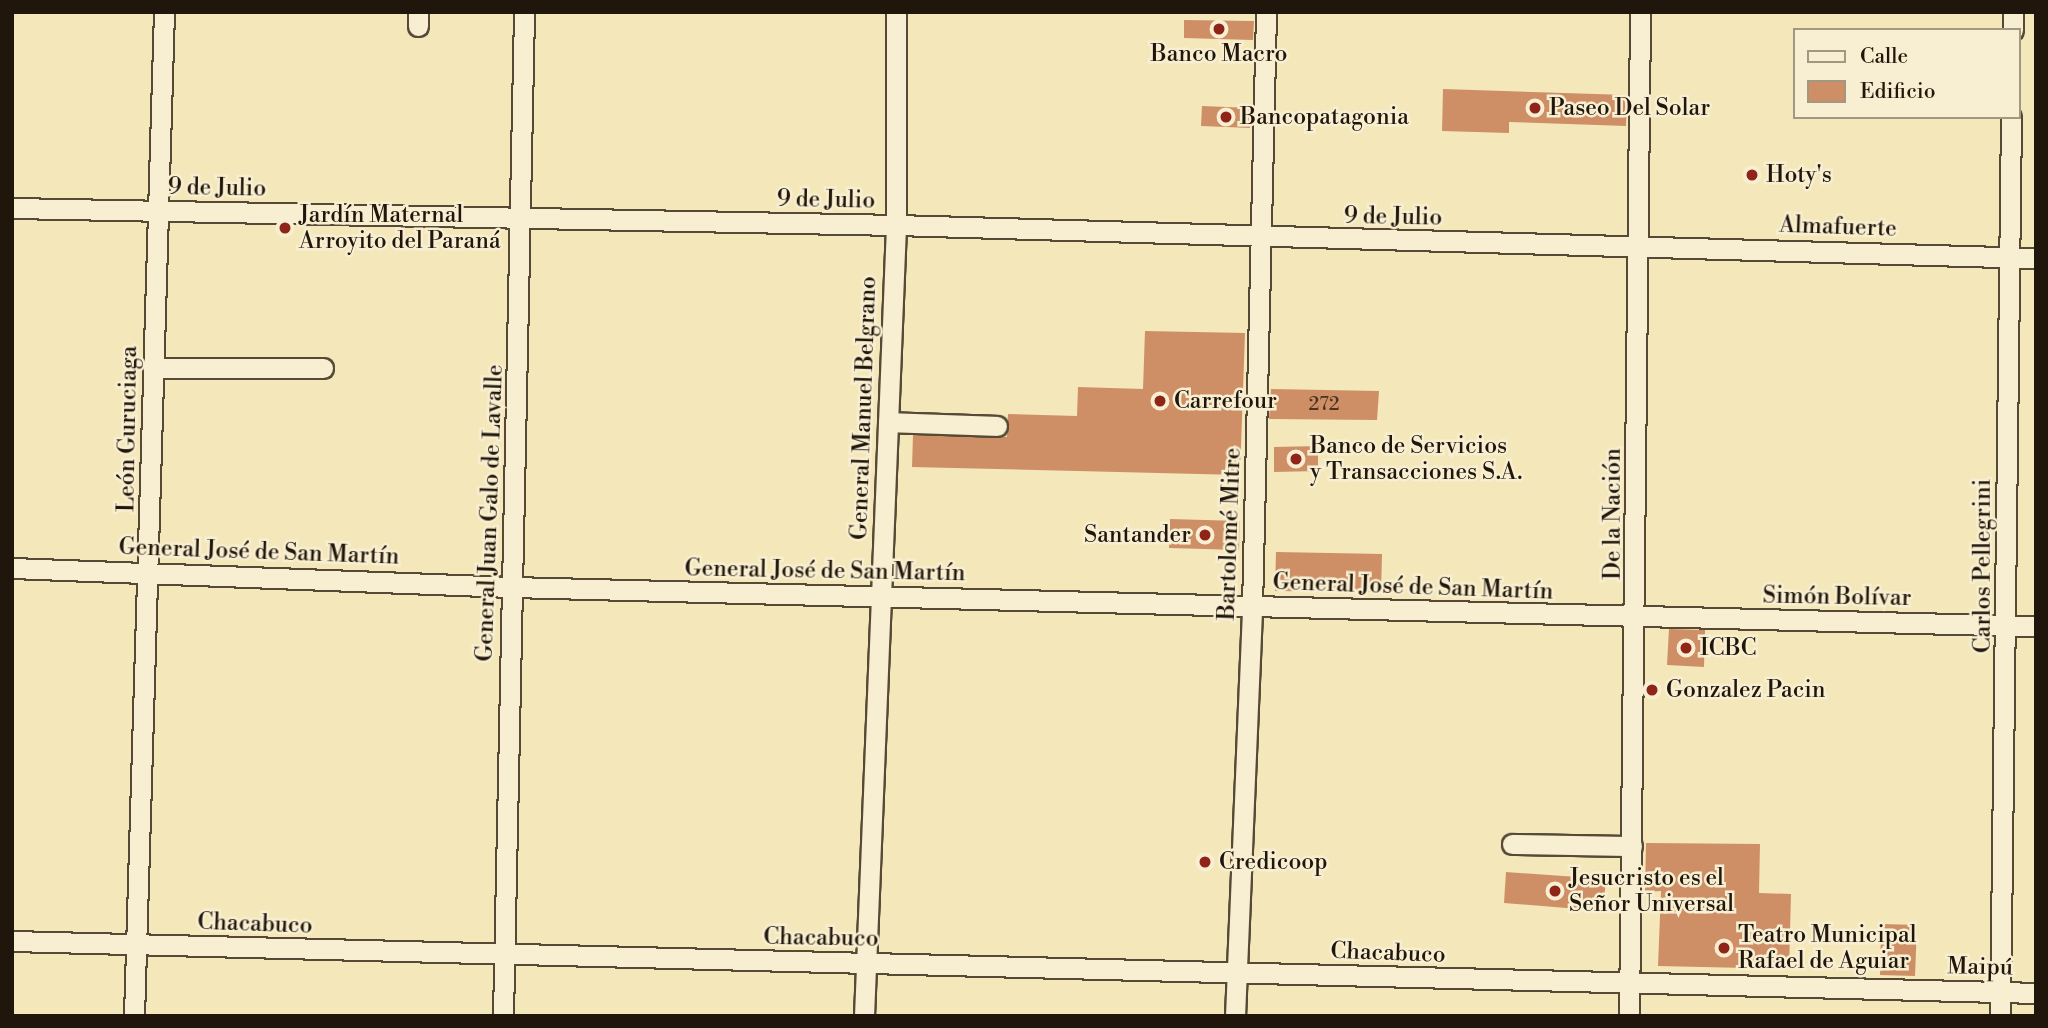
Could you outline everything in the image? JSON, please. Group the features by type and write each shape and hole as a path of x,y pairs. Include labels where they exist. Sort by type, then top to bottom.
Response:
{"street":[{"name":"León Guruciaga","path":"134,1016 164,12"},
{"name":"General Juan Galo de Lavalle","path":"503,1016 502,957 522,219 524,12"},
{"name":"General Manuel Belgrano","path":"864,1016 896,225 896,12"},
{"name":"Bartolomé Mitre","path":"1235,1016 1252,607 1263,239 1266,12"},
{"name":"De la Nación","path":"1629,1016 1636,618 1640,12"},
{"name":"Carlos Pellegrini","path":"2000,1016 2008,625 2011,119"},
{"name":"9 de Julio","path":"12,208 896,225 1263,239 1639,246"},
{"name":"Almafuerte","path":"1639,246 2036,258"},
{"path":"154,368 323,368"},
{"path":"888,422 997,426"},
{"name":"General José de San Martín","path":"12,568 149,571 512,587 1636,618"},
{"name":"Simón Bolívar","path":"1636,618 2036,626"},
{"path":"1512,844 1632,846"},
{"name":"Chacabuco","path":"12,942 502,957 1236,973 1629,986"},
{"name":"Maipú","path":"1629,986 2036,993"}],"building":[{"name":"Banco Macro","path":"1184,20 1254,21 1253,40 1184,38"},
{"name":"Paseo Del Solar","path":"1443,89 1627,95 1626,126 1509,122 1509,133 1442,131"},
{"name":"Bancopatagonia","path":"1202,106 1251,108 1250,128 1201,126"},
{"name":"Carrefour","path":"1145,331 1245,333 1240,475 912,467 913,435 1007,437 1008,414 1077,416 1078,387 1143,389"},
{"path":"1271,389 1379,391 1377,420 1269,419"},
{"name":"Banco de Servicios y Transacciones S.A.","path":"1318,446 1318,471 1274,472 1274,447"},
{"name":"Santander","path":"1170,519 1240,521 1239,550 1169,548"},
{"path":"1276,552 1382,554 1381,592 1275,591"},
{"name":"ICBC","path":"1669,629 1705,630 1704,667 1667,665"},
{"name":"Teatro Municipal Rafael de Aguiar","path":"1646,843 1760,844 1759,893 1791,894 1789,969 1658,966 1661,891 1645,892"},
{"name":"Jesucristo es el Señor Universal","path":"1506,872 1606,879 1603,911 1504,903"},
{"path":"1881,924 1917,925 1915,976 1880,975"}],"place":[{"name":"Banco Macro","path":"1219,29"},
{"name":"Paseo Del Solar","path":"1535,108"},
{"name":"Bancopatagonia","path":"1226,117"},
{"name":"Hoty's","path":"1752,175"},
{"name":"Jardín Maternal Arroyito del Paraná","path":"285,228"},
{"name":"Carrefour","path":"1160,401"},
{"name":"Banco de Servicios y Transacciones S.A.","path":"1296,459"},
{"name":"Santander","path":"1205,535"},
{"name":"ICBC","path":"1686,648"},
{"name":"Gonzalez Pacin","path":"1652,690"},
{"name":"Credicoop","path":"1205,862"},
{"name":"Jesucristo es el Señor Universal","path":"1555,891"},
{"name":"Teatro Municipal Rafael de Aguiar","path":"1724,948"}]}
